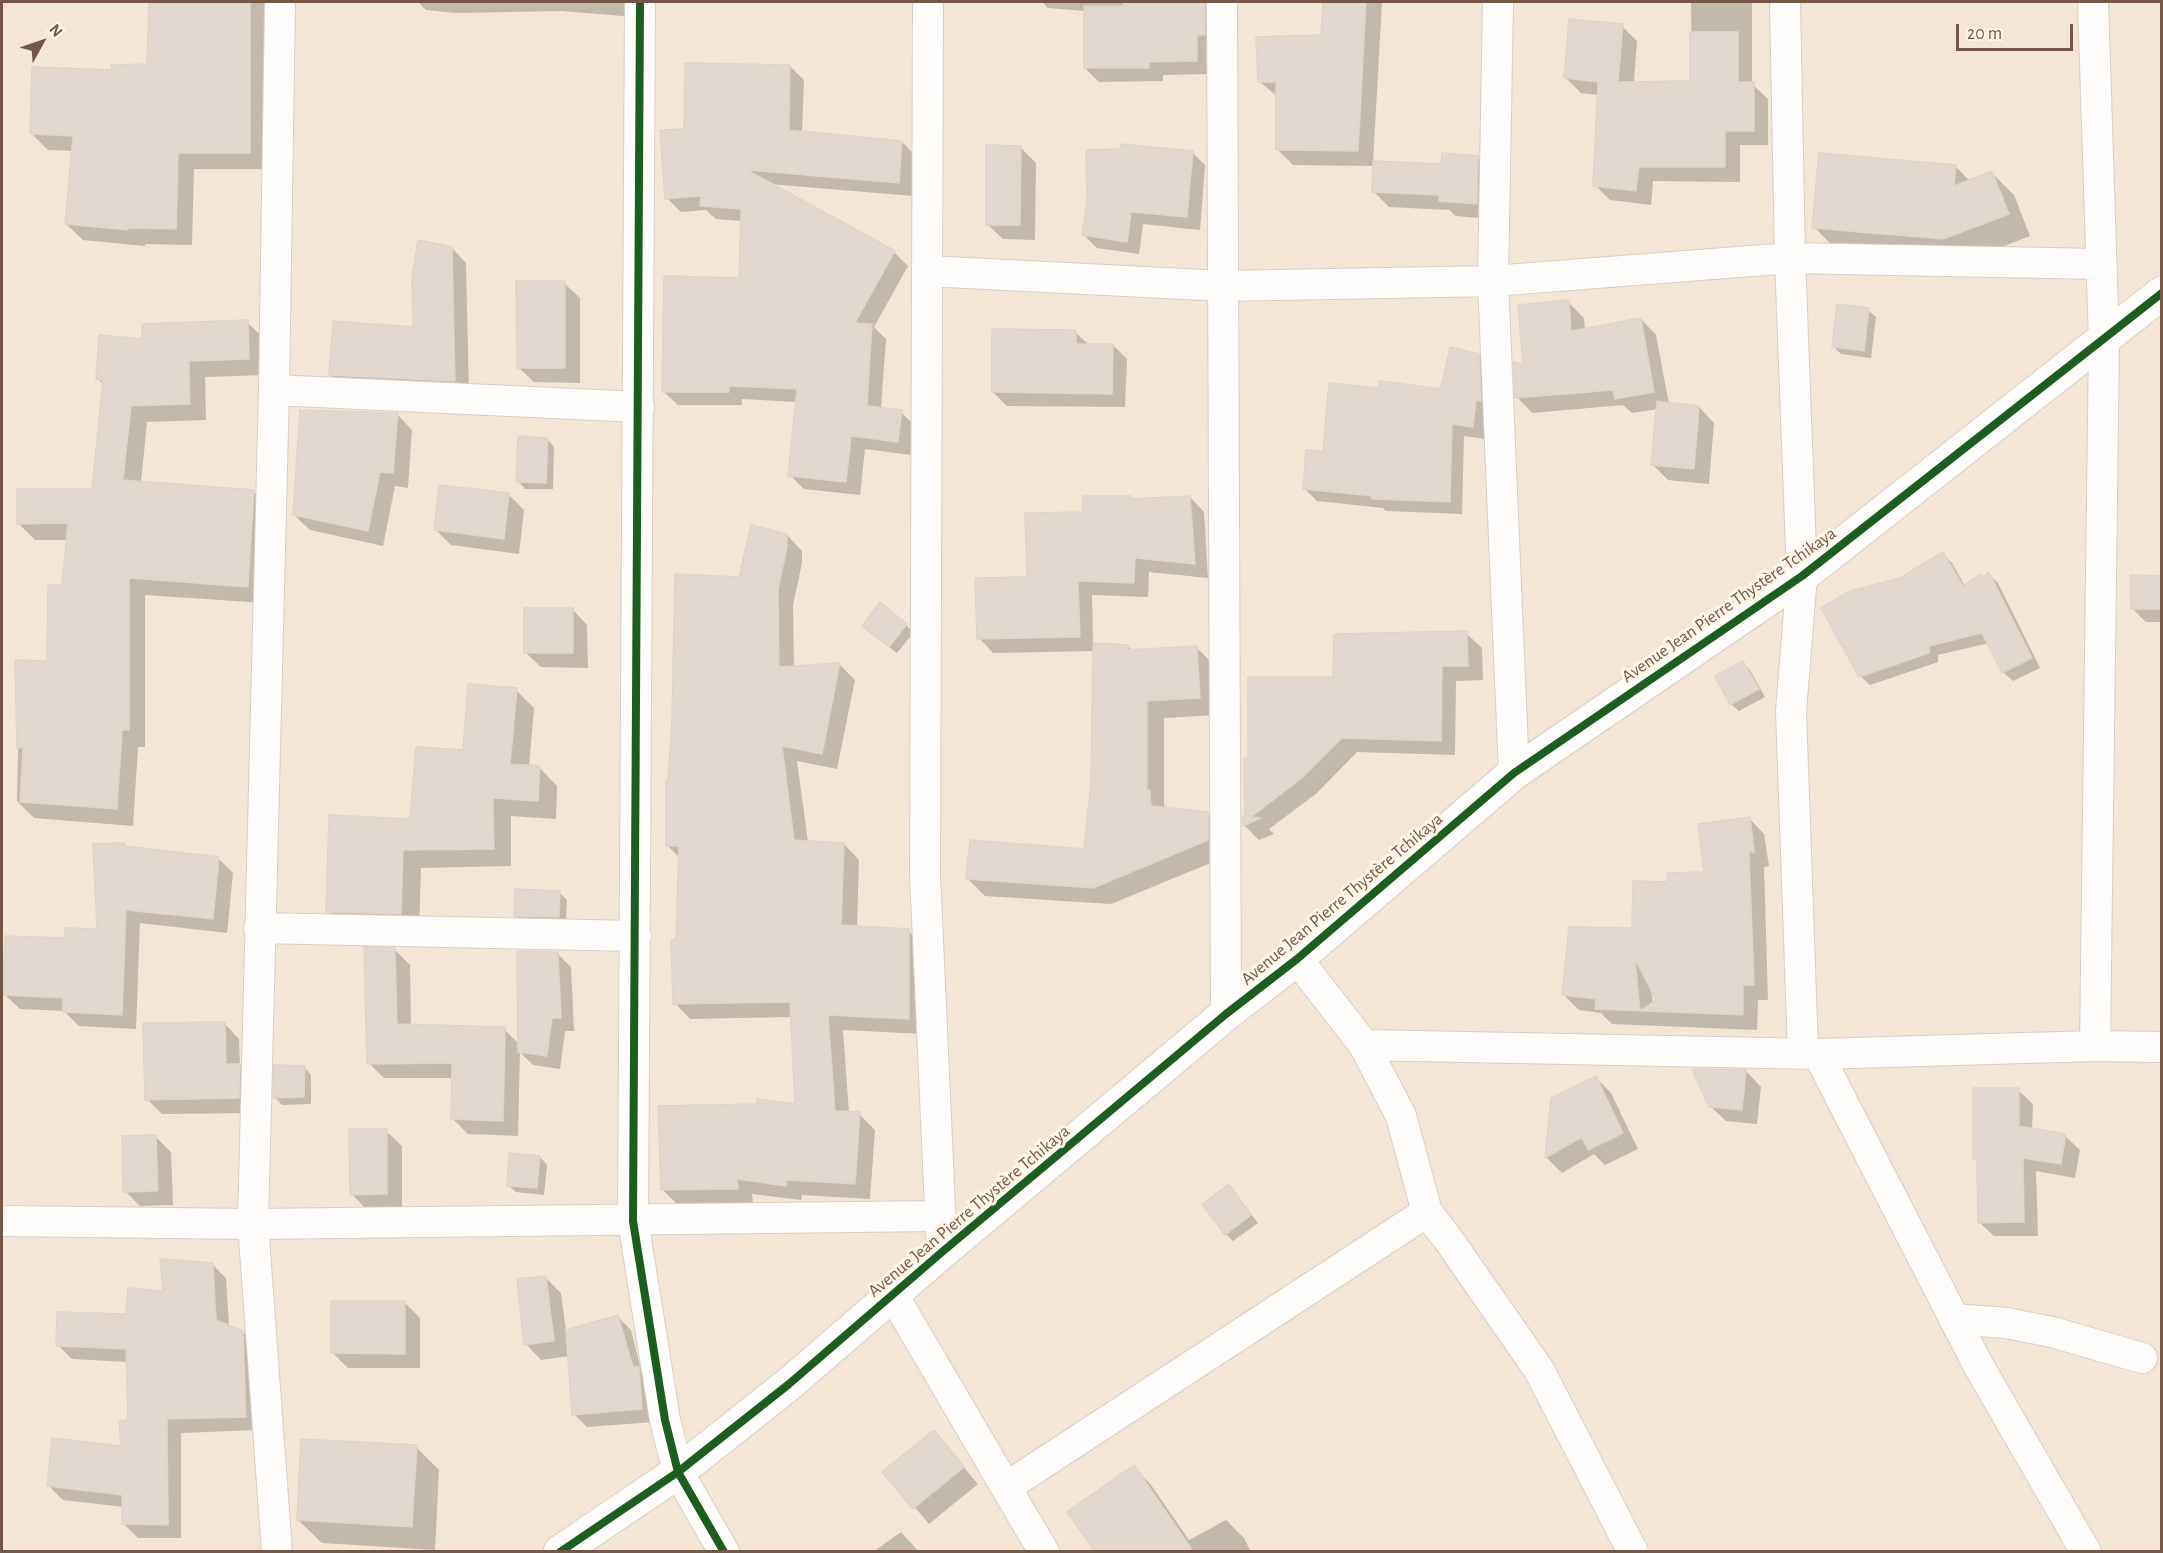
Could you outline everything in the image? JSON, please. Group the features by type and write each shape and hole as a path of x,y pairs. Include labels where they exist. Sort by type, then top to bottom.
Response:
{"street":[{"path":"277,1551 253,1224 274,390 280,2"},
{"path":"640,2 633,1221 665,1420 678,1472 724,1551"},
{"path":"928,2 925,874 942,1252"},
{"path":"1222,2 1226,1014"},
{"path":"1498,2 1493,281 1514,774"},
{"path":"1785,2 1790,258 1802,576 1791,711 1810,1053 1954,1319 2086,1551"},
{"path":"2092,2 2104,341 2095,1046"},
{"path":"927,271 1224,286 1493,281 1790,258 2100,264"},
{"name":"Avenue Jean Pierre Thystère Tchikaya","path":"560,1551 678,1472 789,1384 942,1252 1226,1014 1296,959 1514,774 1802,576 2104,341 2162,293"},
{"path":"274,390 639,407"},
{"path":"259,928 636,936"},
{"path":"1296,959 1364,1045 1401,1116 1427,1212 1539,1370 1634,1551"},
{"path":"1364,1045 1810,1053 2095,1046 2162,1047"},
{"path":"1008,1486 1427,1212"},
{"path":"2,1221 253,1224 939,1216"},
{"path":"893,1295 1008,1486 1044,1551"},
{"path":"1954,1319 2006,1323 2052,1332 2142,1358"}],"shaded area":[{"path":"2,2 2161,2 2161,1551 2,1551"}],"building":[{"path":"149,2 250,2 250,153 178,153 176,229 128,228 128,230 65,224 73,136 30,134 32,67 112,70 111,65 147,64"},
{"path":"1124,2 1205,2 1205,35 1197,35 1197,61 1149,62 1149,68 1084,68 1084,6 1123,6"},
{"path":"1323,2 1366,2 1358,151 1276,150 1276,82 1258,82 1256,37 1321,35"},
{"path":"1569,19 1623,24 1618,82 1690,81 1690,32 1738,32 1738,82 1754,82 1754,131 1725,131 1725,167 1639,167 1636,191 1593,186 1598,82 1564,78"},
{"path":"685,63 790,65 789,130 902,141 899,183 747,170 895,251 855,323 872,324 867,406 902,410 898,442 851,436 846,482 788,476 797,389 729,386 729,392 662,392 664,276 739,278 741,209 700,206 701,196 665,199 660,130 684,129"},
{"path":"1120,144 1193,151 1187,217 1131,212 1127,242 1082,235 1087,201 1086,150 1121,149"},
{"path":"986,145 1021,146 1020,225 986,225"},
{"path":"1442,153 1478,156 1477,204 1439,201 1439,195 1372,192 1373,161 1441,164"},
{"path":"1819,153 1956,165 1954,186 1992,171 2009,214 1943,239 1812,228"},
{"path":"418,240 452,247 455,381 329,375 333,321 413,327 412,277"},
{"path":"516,281 565,281 565,368 517,368"},
{"path":"1569,300 1571,331 1641,318 1654,392 1615,399 1613,390 1515,398 1514,362 1523,365 1518,305"},
{"path":"1837,304 1869,308 1864,351 1832,347"},
{"path":"248,320 249,359 189,361 190,404 131,406 123,480 254,490 248,587 129,578 129,730 122,730 117,809 20,802 23,748 17,748 15,660 47,661 48,585 62,585 68,523 17,524 17,489 92,489 103,380 96,379 99,335 142,339 142,324"},
{"path":"992,329 1076,330 1076,344 1113,344 1112,394 992,392"},
{"path":"1450,347 1479,354 1481,401 1476,401 1473,427 1452,424 1450,502 1372,499 1372,496 1303,489 1306,450 1323,451 1329,383 1379,388 1379,381 1441,389"},
{"path":"1657,401 1699,406 1694,469 1651,465"},
{"path":"300,410 398,413 393,473 380,472 368,531 293,515"},
{"path":"518,436 548,438 546,483 516,482"},
{"path":"439,485 509,493 504,539 434,530"},
{"path":"1083,496 1131,496 1131,499 1190,496 1195,564 1135,558 1134,583 1078,581 1080,637 977,639 975,578 1027,577 1025,513 1083,512"},
{"path":"751,525 787,534 787,547 778,589 779,667 840,663 822,754 782,746 794,840 844,843 841,925 909,929 909,1019 828,1015 835,1111 860,1112 855,1184 787,1180 786,1186 737,1179 738,1189 661,1190 658,1106 756,1104 757,1099 795,1104 790,1002 673,1004 671,940 676,940 679,846 666,846 666,780 668,780 672,722 675,574 739,577"},
{"path":"1943,552 1963,586 1980,574 1982,578 1989,572 2032,658 2002,673 1982,633 1929,646 1929,653 1859,677 1821,608 1850,591 1900,578"},
{"path":"2130,575 2162,576 2162,609 2131,609"},
{"path":"880,602 907,624 889,647 862,626"},
{"path":"524,608 573,608 573,653 524,653"},
{"path":"1467,631 1468,666 1442,666 1441,741 1342,738 1302,778 1251,817 1261,818 1243,826 1242,816 1245,817 1244,759 1248,758 1248,677 1333,677 1334,634"},
{"path":"1093,643 1128,645 1128,650 1197,646 1200,698 1147,701 1147,790 1150,790 1151,806 1208,812 1208,840 1093,888 966,879 970,840 1084,849 1091,782"},
{"path":"1743,661 1759,689 1730,705 1715,676"},
{"path":"468,684 517,688 510,764 540,766 538,801 493,798 494,849 403,850 401,914 326,912 329,815 410,819 416,747 463,750"},
{"path":"1750,817 1754,852 1749,852 1754,985 1743,985 1743,1015 1640,1011 1595,1009 1596,999 1562,995 1569,927 1632,928 1633,881 1668,882 1667,873 1704,872 1698,824","holes":["1635,959 1656,1000 1640,1011"]},
{"path":"124,843 124,846 219,857 213,919 126,910 122,1015 63,1012 63,998 3,995 5,936 65,938 65,928 97,929 93,844"},
{"path":"515,889 560,891 559,917 514,916"},
{"path":"364,947 395,948 397,1024 505,1027 503,1121 451,1119 452,1063 367,1064"},
{"path":"517,951 558,952 561,1018 552,1018 547,1056 518,1052"},
{"path":"225,1022 226,1064 240,1064 239,1098 145,1100 143,1023"},
{"path":"274,1065 305,1066 304,1097 273,1098"},
{"path":"1692,1069 1746,1070 1742,1110 1709,1107"},
{"path":"1596,1076 1623,1133 1588,1150 1582,1137 1545,1158 1551,1098"},
{"path":"1973,1088 2019,1088 2019,1126 2066,1134 2061,1164 2023,1158 2024,1222 1978,1223 1977,1159 1973,1159"},
{"path":"349,1129 387,1129 387,1194 350,1195"},
{"path":"156,1135 158,1191 123,1192 122,1136"},
{"path":"509,1153 540,1156 537,1188 507,1186"},
{"path":"1229,1184 1251,1215 1225,1235 1202,1204"},
{"path":"160,1259 213,1263 216,1320 243,1331 246,1417 167,1419 168,1525 122,1524 122,1495 47,1486 52,1438 121,1446 119,1421 128,1420 126,1349 56,1346 57,1312 126,1314 128,1288 163,1291"},
{"path":"546,1276 554,1341 524,1345 517,1279"},
{"path":"331,1301 405,1301 405,1354 331,1353"},
{"path":"618,1315 633,1367 639,1367 642,1409 572,1415 566,1330"},
{"path":"934,1430 964,1467 913,1509 882,1472"},
{"path":"301,1439 417,1445 412,1527 297,1520"},
{"path":"1134,1465 1193,1551 1095,1551 1067,1512"}],"cycle path":[{"path":"640,2 633,1221 665,1420 678,1472 724,1552"},
{"path":"560,1552 678,1472 789,1384 942,1252 1226,1014 1297,959 1514,773 1802,576 2162,293"}]}
